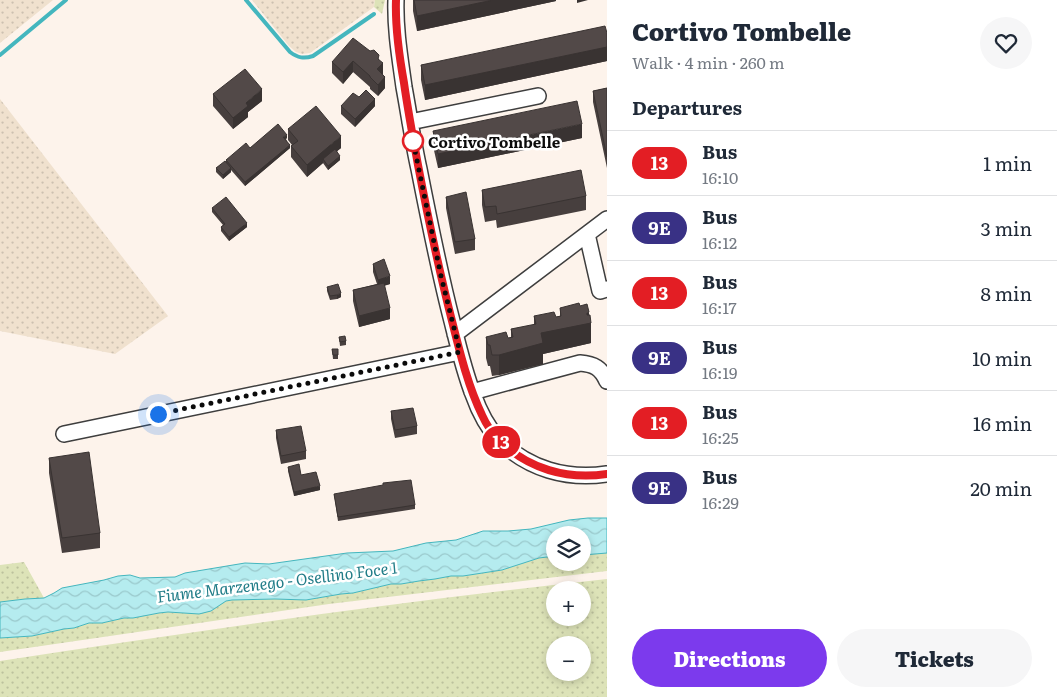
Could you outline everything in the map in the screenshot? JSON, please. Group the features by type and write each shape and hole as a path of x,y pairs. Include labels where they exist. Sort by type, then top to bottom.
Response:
{"street":[{"path":"396,0 396,34 410,122 428,215 460,352 482,417 498,439 518,456 541,469 569,475 607,474"},
{"path":"410,122 538,96"},
{"path":"456,334 607,219"},
{"path":"588,234 600,291 607,289"},
{"path":"64,434 460,352"},
{"path":"472,392 580,363 598,368 604,374 607,381"}],"shaded area":[{"path":"0,0 53,0 0,43"},
{"path":"252,0 375,0 374,7 310,53 302,54 289,46"},
{"path":"0,99 168,316 115,354 0,331"}],"green space":[{"path":"375,0 385,0 382,14 374,7"},
{"path":"607,553 607,571 329,604 0,652 0,638 32,636 74,628 89,623 102,623 159,613 199,614 232,600 306,600 353,593 391,584 502,570 546,557 546,571 591,571 591,554"},
{"path":"24,562 44,598 0,602 0,565"},
{"path":"607,579 607,697 0,697 0,661 152,638 455,597 546,586 546,626 591,626 590,581"}],"water":[{"name":"Fiume Marzenego - Osellino Foce 1","path":"607,518 607,553 591,554 591,526 546,526 546,557 502,570 391,584 353,593 306,600 232,600 226,601 211,611 199,614 159,613 102,623 89,623 74,628 32,636 0,638 0,602 44,598 62,588 118,576 130,575 140,578 175,577 185,573 245,563 269,564 347,553 393,551 426,543 456,540 483,531 531,529 569,520"}],"building":[{"path":"414,0 493,0 417,16"},
{"path":"605,26 607,47 425,85 421,65"},
{"path":"353,38 370,51 374,50 379,55 378,59 383,63 377,69 385,77 378,85 353,61 343,72 332,62"},
{"path":"245,69 262,89 246,103 248,106 233,118 213,94"},
{"path":"607,88 607,157 593,91"},
{"path":"366,90 375,99 355,119 341,106 353,93 359,97"},
{"path":"577,101 582,124 438,154 433,131"},
{"path":"316,106 341,136 307,165 291,146 298,141 288,129"},
{"path":"278,124 287,135 283,137 290,145 245,182 226,160 246,143 250,148"},
{"path":"335,149 340,156 328,166 323,159"},
{"path":"225,161 231,168 223,175 216,168"},
{"path":"581,170 586,196 497,214 496,206 485,207 482,190"},
{"path":"466,192 475,239 455,242 446,197"},
{"path":"226,197 247,223 229,237 221,227 225,224 212,208"},
{"path":"384,259 390,276 378,280 373,264"},
{"path":"384,283 390,308 359,316 353,290"},
{"path":"338,284 341,293 330,296 327,287"},
{"path":"579,303 580,306 587,304 589,312 587,315 590,315 591,323 541,333 543,343 499,355 492,355 486,337 506,332 508,338 513,337 511,329 536,324 534,316 554,312 556,317 561,316 560,308"},
{"path":"345,336 346,341 340,342 339,337"},
{"path":"332,349 338,349 338,355 333,355"},
{"path":"413,408 417,426 395,430 391,411"},
{"path":"301,426 306,451 281,456 276,430"},
{"path":"89,452 100,533 62,538 49,458"},
{"path":"299,464 301,475 316,472 320,486 294,492 288,467"},
{"path":"411,480 415,505 338,517 334,494 383,485 383,483"}],"waterway":[{"path":"0,55 66,0"},
{"path":"246,0 290,52 301,57 313,56 374,14"}],"bus line":[{"name":"13","path":"396,0 396,34 399,56 428,215 460,352 482,417 498,439 518,456 541,469 569,475 607,474"}],"place":[{"name":"Cortivo Tombelle","path":"413,141"}],"route":[{"path":"158,414 460,352 441,276 413,141"}]}
